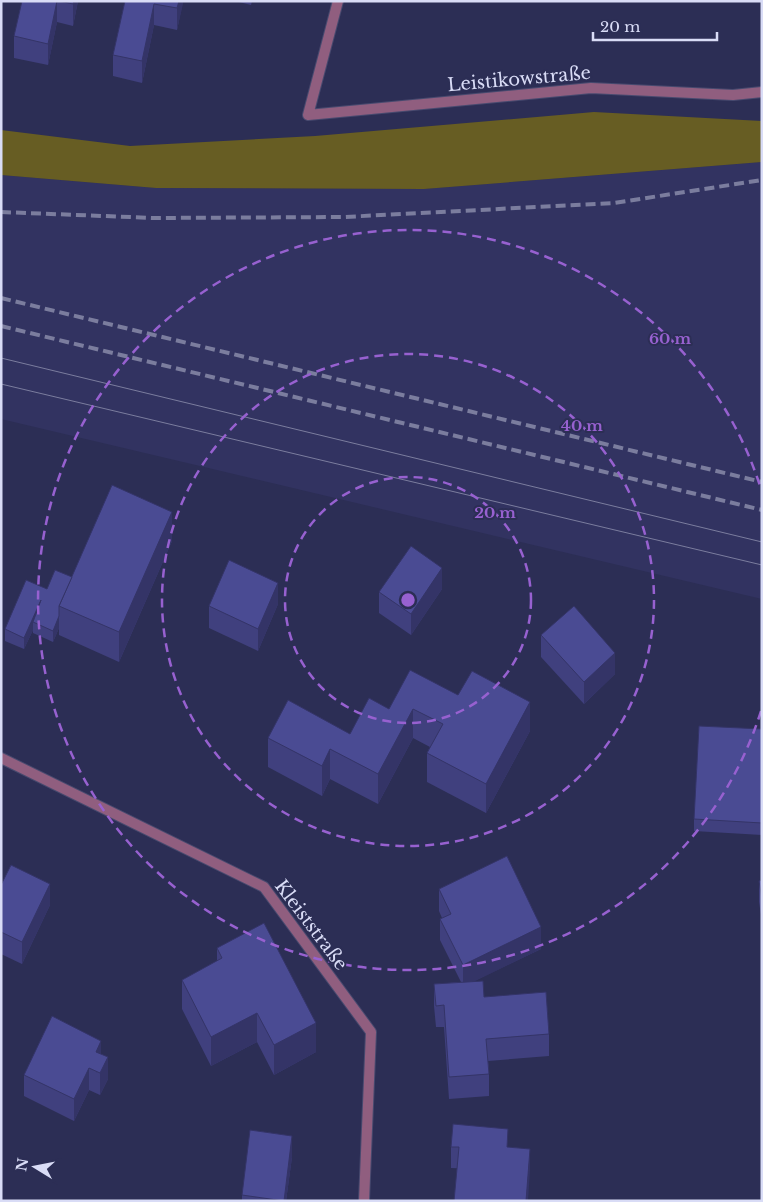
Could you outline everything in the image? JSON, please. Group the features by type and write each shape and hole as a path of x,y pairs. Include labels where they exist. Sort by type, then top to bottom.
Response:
{"street":[{"name":"Leistikowstraße","path":"338,1 308,115 591,88 733,95 762,92"},
{"name":"Kleiststraße","path":"1,758 264,886 371,1032 364,1201"}],"shaded area":[{"path":"594,112 762,121 762,162 424,189 156,188 1,175 1,130 130,146 315,136"},
{"path":"762,162 762,599 1,419 1,175 156,188 424,189"}],"building":[{"path":"22,1 57,1 48,44 14,36"},
{"path":"59,1 74,1 73,4"},
{"path":"125,1 179,1 177,8 154,4 142,61 113,55"},
{"path":"112,485 172,512 119,632 59,606"},
{"path":"411,546 442,568 411,614 379,592"},
{"path":"229,560 278,583 258,629 209,606"},
{"path":"55,570 72,577 59,606 59,616 53,631 33,622 41,600 24,638 5,629 26,580 47,589"},
{"path":"574,606 615,653 584,682 541,635"},
{"path":"410,670 458,695 472,671 530,702 486,784 427,753 443,724 413,709 378,774 330,749 322,766 268,738 288,700 350,734 369,698 389,709"},
{"path":"699,726 762,729 762,823 694,819"},
{"path":"507,856 541,927 463,965 440,919 451,914 439,889"},
{"path":"11,865 50,884 22,942 1,932 1,885"},
{"path":"762,880 762,899 759,881"},
{"path":"264,923 316,1023 274,1045 257,1013 211,1037 182,980 222,958 217,948"},
{"path":"483,981 484,997 546,992 549,1034 486,1039 489,1074 449,1077 444,1005 436,1006 434,984"},
{"path":"52,1016 101,1041 96,1052 108,1057 100,1073 89,1068 74,1099 24,1075"},
{"path":"453,1124 508,1129 507,1147 530,1149 526,1201 454,1201 459,1147 451,1147"},
{"path":"250,1130 292,1136 284,1201 242,1195"}],"tram line":[{"path":"1,358 762,542"},
{"path":"1,384 762,565"}],"railway":[{"path":"1,212 154,218 344,217 614,203 762,180"},
{"path":"1,298 762,482"},
{"path":"1,326 762,510"}]}
